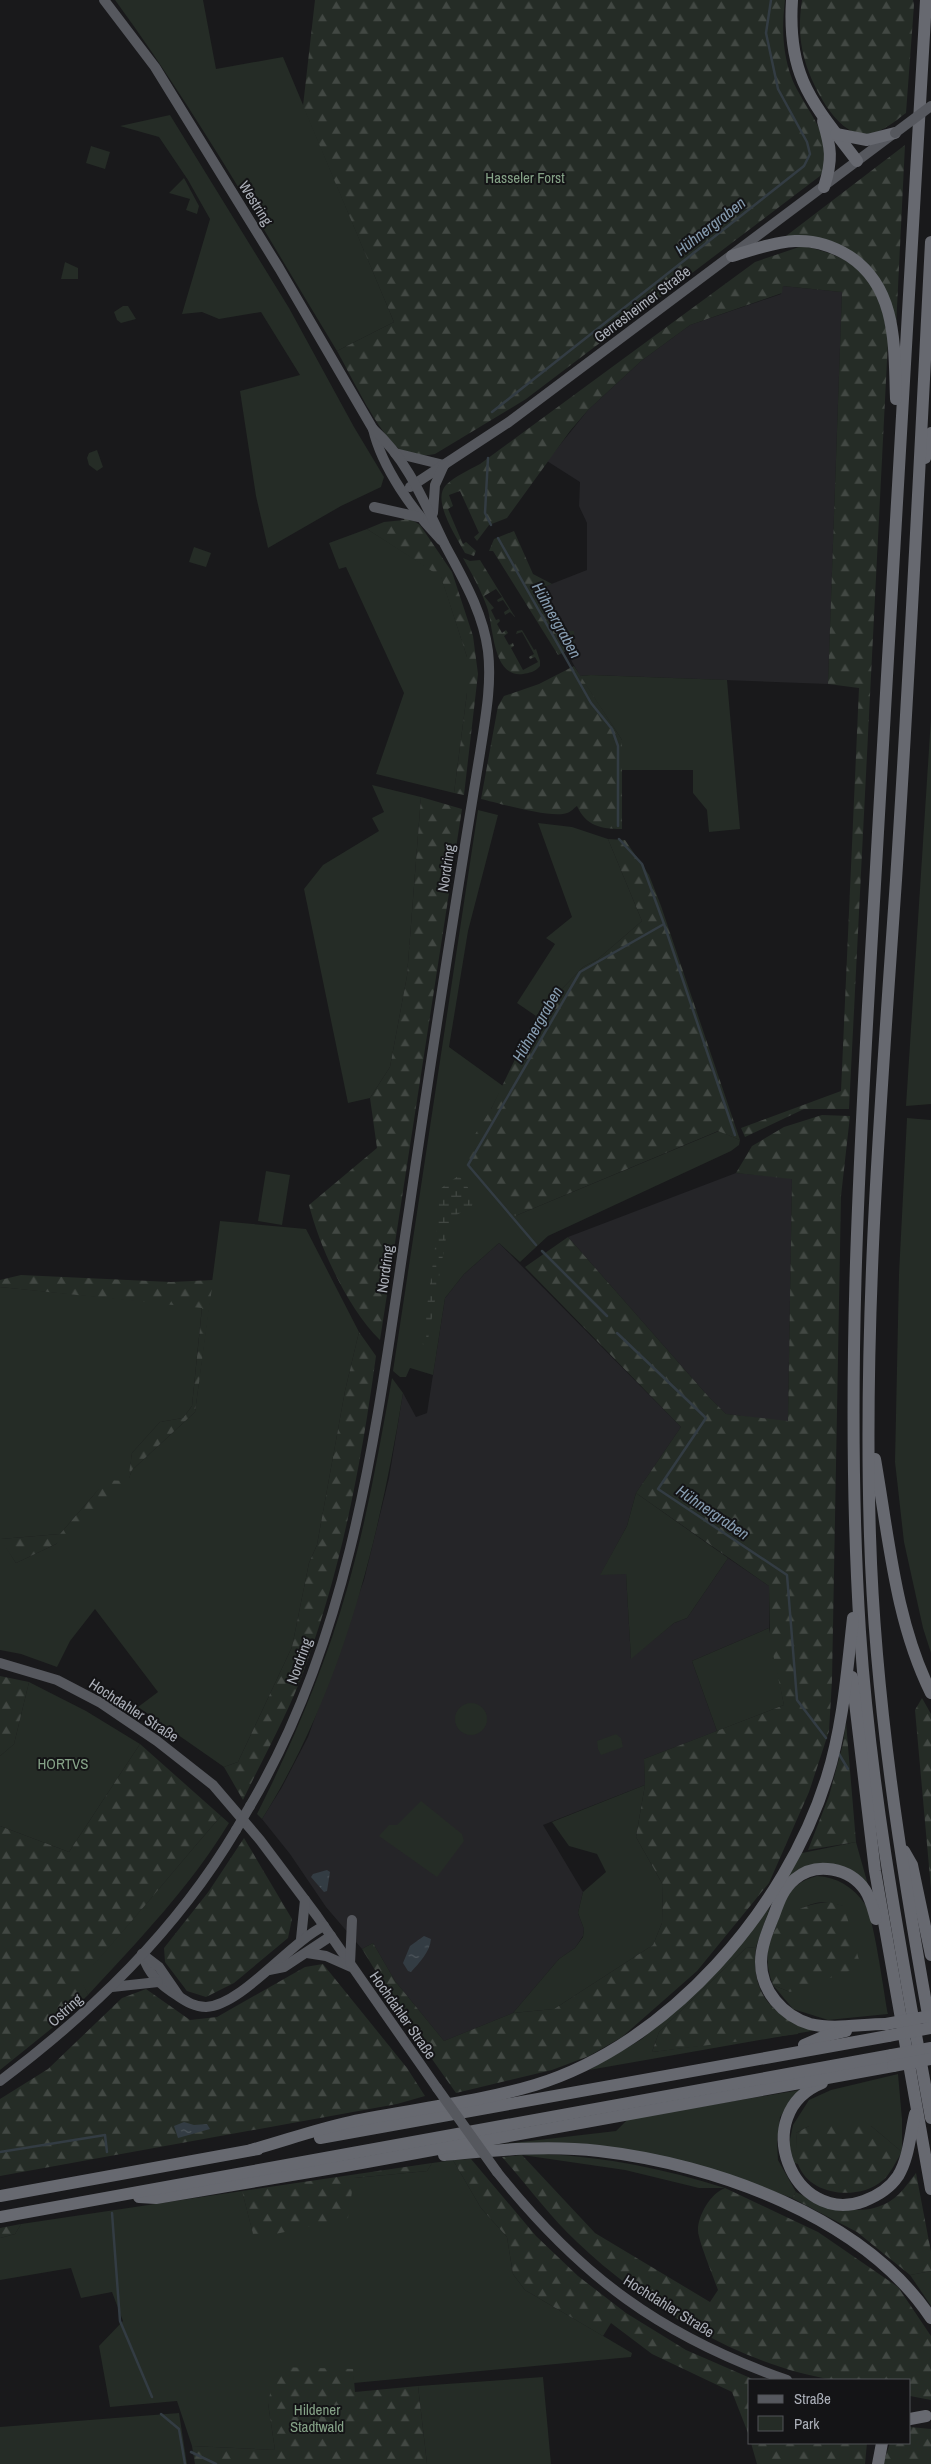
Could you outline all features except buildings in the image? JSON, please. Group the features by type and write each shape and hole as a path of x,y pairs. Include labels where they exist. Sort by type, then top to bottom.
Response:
{"highway":[{"path":"792,0 792,34 799,72 806,92 857,161"},
{"path":"918,0 924,20"},
{"path":"926,0 855,1273 852,1413 858,1582 864,1676 878,1806 931,2118"},
{"path":"821,113 832,154 824,187"},
{"path":"836,134 867,140 895,133"},
{"path":"732,256 781,242 806,241 832,247 844,253 868,271 882,293 892,321 900,463"},
{"path":"890,1959 876,1922 872,1902 866,1890 856,1879 844,1873 821,1869 795,1878 783,1892 765,1936 761,1962 763,1980 775,2002 796,2018 811,2024 887,2030 931,2029 900,1842 886,1738 876,1634 870,1539 868,1420 876,1211 907,703 931,242"},
{"path":"917,490 931,433"},
{"path":"868,1420 901,1609 910,1642 931,1693"},
{"path":"251,2150 348,2123 535,2085 587,2064 620,2046 696,1984 750,1925 771,1897 796,1852 827,1777 838,1730 858,1582"},
{"path":"850,1650 867,1821 931,2189"},
{"path":"900,1842 912,1865 931,1954"},
{"path":"0,2196 789,2052 887,2030 931,2016"},
{"path":"916,2106 906,2157 898,2176 885,2190 858,2203 842,2204 826,2201 812,2194 800,2185 792,2173 785,2154 783,2136 785,2124 798,2100 812,2087 840,2076 931,2048"},
{"path":"0,2217 116,2195 892,2061 931,2059"},
{"path":"116,2195 156,2198 345,2166 840,2076"},
{"path":"345,2166 532,2148 599,2151 670,2163 739,2184 823,2223 882,2262 905,2283 931,2318"},
{"path":"911,2419 929,2416"},
{"path":"871,2464 878,2447"}],"main road":[{"name":"Westring","path":"104,0 155,67 279,268 373,429 395,453 415,484"},
{"name":"Gerresheimer Straße","path":"403,491 516,417 931,106"},
{"name":"Westring","path":"373,429 377,446 403,491"},
{"path":"395,453 444,465 433,494 433,516"},
{"name":"Nordring","path":"142,1954 194,1892 236,1830 250,1806 292,1720 318,1654 339,1590 365,1481 384,1372 480,754 489,684 488,652 482,624 473,599 433,516 415,484"},
{"name":"Nordring","path":"403,491 419,517 445,544"},
{"path":"374,507 419,517"},
{"name":"Hochdahler Straße","path":"0,1663 57,1680 101,1703 199,1772 260,1840 305,1900 437,2088 522,2204 585,2268 637,2308 714,2352 784,2379"},
{"path":"301,1939 305,1900"},
{"path":"307,1953 326,1956 350,1966 352,1920"},
{"path":"142,1954 146,1967 158,1982 197,2006 213,2006 231,1998 269,1970 301,1939 324,1926"},
{"path":"269,1970 284,1967 331,1936"},
{"path":"142,1954 159,1967 172,1982 179,1996"},
{"name":"Ostring","path":"0,2081 59,2036 112,1987 142,1954"},
{"path":"112,1987 158,1982"},
{"path":"911,2412 929,2416"}],"shaded area":[{"path":"783,286 842,292 828,684 580,676 566,651 575,647 555,631 536,590 587,570 587,523 579,506 580,482 547,461 588,410 641,361 690,325 781,294"},
{"path":"736,1173 792,1178 788,1422 726,1414 707,1395 568,1237"},
{"path":"499,1243 681,1427 636,1493 627,1526 601,1574 626,1573 631,1658 674,1623 687,1618 728,1558 769,1586 769,1628 692,1661 717,1731 644,1759 645,1785 543,1825 583,1892 578,1913 584,1929 583,1936 575,1948 559,1959 513,2013 444,2041 395,1981 373,1943 362,1949 326,1907 290,1854 262,1819 282,1787 308,1737 364,1580 389,1478 403,1393 416,1417 427,1413 445,1298 464,1274"}],"green space":[{"path":"115,0 203,0 216,69 283,57 394,322 337,351 202,129"},
{"name":"Hasseler Forst","path":"315,0 785,0 783,19 788,66 796,87 818,125 826,152 826,164 820,176 526,399 435,454 419,455 404,452 395,445 376,421 337,351 394,322 303,106"},
{"path":"802,0 913,0 906,113 884,129 869,134 858,133 847,128 836,119 819,94 807,68 801,43 800,14"},
{"path":"170,115 289,308 354,427 384,477 381,487 341,506 268,548 256,496 240,391 300,375 261,312 219,319 202,312 182,314 210,219 188,180 159,137 120,126"},
{"path":"905,145 896,328 865,262 786,236"},
{"path":"91,146 110,152 105,169 86,163"},
{"path":"184,178 199,206 197,214 186,210 190,199 169,193"},
{"path":"802,246 823,251 840,258 854,266 865,276 874,288 880,303 888,341 849,1109 804,1109 745,1137 741,1128 841,1091 859,688 828,684 842,292 783,286 782,293 690,325 641,361 588,410 570,431 507,518 489,525 477,541 474,537 479,533 460,491 449,495 453,506 448,509 463,544 466,542 476,551 474,556 465,553 447,519 443,509 442,492 446,485 462,473 480,464 755,262"},
{"path":"65,262 78,268 78,279 61,279"},
{"path":"123,306 128,306 136,319 121,323 117,320 114,312"},
{"path":"97,450 103,467 97,471 89,465 87,458 89,453"},
{"path":"406,516 420,525 452,572 473,636 478,674 464,795 454,793 467,693 467,657 441,577 367,529 384,522 404,520"},
{"path":"367,529 441,576 467,657 467,693 454,793 376,774 404,693 346,567 339,569 329,543"},
{"path":"514,531 533,574 552,584 536,590 555,630 574,631 575,647 558,655 493,551 489,551 494,539"},
{"path":"194,547 211,553 206,567 189,562"},
{"path":"463,558 470,561 480,560 515,617 510,612 505,615 504,612 509,609 503,600 498,602 497,600 502,597 496,589 484,596 494,608 491,610 496,620 499,619 500,621 497,624 502,633 506,630 508,633 504,636 509,645 513,643 514,646 511,648 523,670 538,662 535,657 530,659 529,657 534,654 522,632 516,634 517,631 522,630 534,650 536,649 540,666 536,670 523,674 513,673 505,668 496,650 487,607"},
{"path":"574,666 622,740 622,829 595,825 585,818 577,806 567,813 550,814 481,799 498,706 504,696 539,684"},
{"path":"580,676 727,680 740,829 709,832 707,810 693,793 693,770 622,770 622,740"},
{"path":"931,718 931,1104 906,1106"},
{"path":"372,785 421,797 407,976 390,1067 370,1098 348,1103 304,889 323,865 379,831 372,818 384,812"},
{"path":"421,797 462,809 380,1340 368,1327 346,1295 320,1240 309,1205 377,1148 370,1098 390,1067 407,976"},
{"path":"478,810 498,815 468,931 449,1047 503,1086 491,1109 515,1216 719,1131 740,1140 739,1145 731,1151 548,1236 520,1262 499,1243 464,1274 445,1298 433,1375 410,1368 406,1377 400,1377 393,1371"},
{"path":"538,823 572,827 608,839 642,921 598,959 583,967 536,1016 517,1003 555,944 546,938 572,917"},
{"path":"608,839 625,840 649,875 740,1140 718,1131 515,1216 464,1152 491,1109 536,1016 583,967 598,959 642,921"},
{"path":"822,1115 850,1116 841,1196 832,1680 829,1731 809,1792 769,1883 697,1971 622,2037 589,2056 552,2070 456,2093 415,2035 362,1949 373,1943 395,1981 444,2041 513,2013 554,2009 653,1945 662,1923 663,1885 636,1837 645,1785 644,1759 784,1705 770,1640 769,1586 636,1493 681,1427 525,1267 568,1237 707,1395 726,1414 788,1421 792,1179 736,1173 752,1146 784,1127"},
{"path":"907,1118 931,1120 931,1653 923,1628 904,1542 895,1462 899,1274"},
{"path":"266,1171 290,1175 282,1225 258,1221"},
{"path":"458,1176 469,1189 472,1206 455,1216 448,1227 427,1345 422,1344 436,1240 440,1189"},
{"path":"220,1221 306,1229 359,1332 345,1391 317,1545 309,1563 292,1647 238,1762 224,1767 138,1707 158,1692 95,1609 70,1641 57,1667 21,1654 0,1650 0,1287 202,1307 192,1406 183,1418 160,1422 132,1453 129,1478 132,1470 195,1412","holes":["99,1489 56,1544 16,1563 1,1539 60,1534"]},
{"path":"21,1275 171,1282 213,1280 195,1412 132,1470 128,1481 132,1453 160,1422 183,1418 192,1406 202,1308 0,1287 0,1280"},
{"path":"359,1332 376,1356 358,1471 341,1547 302,1677 243,1800 224,1767 238,1762 292,1647 309,1563 317,1545 345,1391"},
{"path":"392,1378 403,1393 382,1504 354,1614 314,1719 290,1770 262,1819 257,1814 307,1704 329,1647 347,1589 367,1511"},
{"path":"100,1480 128,1481 56,1544 16,1563 0,1539 0,1536 1,1539 60,1534 99,1489"},
{"path":"636,1493 728,1558 687,1618 674,1623 631,1659 626,1574 600,1575 627,1526"},
{"path":"769,1628 784,1705 717,1731 692,1661"},
{"path":"0,1676 29,1682 14,1744 0,1756"},
{"name":"HORTVS","path":"29,1682 86,1711 140,1744 69,1852 0,1826 0,1756 14,1744"},
{"path":"922,1698 931,1714 931,1889 915,1710"},
{"path":"471,1703 482,1708 487,1719 482,1730 471,1735 460,1730 455,1719 460,1708"},
{"path":"846,1722 856,1842 808,1850 829,1796 843,1744"},
{"path":"616,1734 621,1738 623,1747 601,1755 597,1741"},
{"path":"140,1744 221,1816 81,1979 88,1995 62,2020 0,2070 0,1826 69,1852"},
{"path":"645,1785 636,1837 663,1885 662,1923 653,1945 554,2009 513,2013 559,1959 575,1948 583,1937 584,1929 578,1913 583,1892 606,1872 597,1854 569,1846 552,1822"},
{"path":"421,1801 462,1834 464,1841 437,1877 379,1836 389,1825 397,1825"},
{"path":"221,1816 229,1823 198,1869 163,1912 88,1995 80,1979"},
{"path":"244,1838 292,1919 288,1938 234,1983 206,1997 187,1991 165,1962 164,1948 209,1891"},
{"path":"856,1842 868,1885 838,1867 783,1883 802,1853"},
{"path":"817,1876 831,1878 844,1884 865,1904 872,1924 888,2014 828,2020 793,2009 773,1985 790,1992 843,1906 823,1902 816,1903 799,1910 787,1918 774,1932 787,1896 798,1884"},
{"path":"829,1902 844,1906 861,1967 790,1992 773,1985 768,1968 768,1953 771,1939 777,1927 786,1917 798,1910"},
{"path":"770,1907 756,1947 746,1948 659,2032 652,2052 797,2033 795,2022 823,2029 589,2070 642,2039 728,1958"},
{"path":"756,1947 756,1972 762,1992 774,2009 795,2022 798,2034 652,2052 659,2032 746,1948"},
{"path":"323,1964 407,2068 425,2096 397,2104 0,2176 0,2099 48,2069 122,1998 146,1989 190,2020 217,2017 305,1967"},
{"path":"898,2074 902,2119 902,2152 871,2126 809,2126 796,2133 798,2164 794,2163 789,2144 793,2125 809,2100 831,2090"},
{"path":"800,2090 780,2117 777,2142 778,2160 796,2192 792,2198 720,2172 549,2144 504,2144 616,2131 628,2119"},
{"path":"809,2126 871,2126 902,2152 888,2175 872,2187 848,2193 823,2189 812,2183 804,2175 797,2160 796,2133"},
{"path":"544,2154 636,2165 725,2188 699,2188 625,2170 522,2155"},
{"path":"522,2155 595,2233 710,2302 718,2290 703,2250 698,2230 700,2218 706,2205 720,2191 725,2188 818,2232 898,2287 931,2336 931,2400 911,2396 911,2379 829,2379 799,2373 764,2362 696,2330 632,2289 577,2242 548,2212 502,2157"},
{"path":"471,2159 536,2236 578,2276 626,2313 686,2350 753,2379 748,2379 748,2433 732,2392 652,2354 611,2323 603,2336 525,2290 513,2274 507,2237 481,2208 453,2160"},
{"path":"453,2160 481,2208 507,2237 513,2274 525,2290 632,2353 631,2357 354,2383 352,2369 268,2403 275,2450 192,2446 177,2401 110,2407 99,2346 123,2321 112,2292 81,2298 71,2268 0,2280 0,2238 15,2234 21,2224 242,2191 253,2233 354,2178 427,2171 432,2163"},
{"path":"432,2163 427,2171 354,2178 348,2218 262,2237 253,2234 242,2191"},
{"path":"916,2173 931,2252 931,2271 910,2275 857,2232 792,2198 796,2192 821,2203 848,2210 875,2208 888,2203 899,2194"},
{"path":"21,2224 15,2234 0,2238 0,2228"},
{"path":"931,2271 931,2306 910,2275"},
{"name":"Hildener Stadtwald","path":"276,2367 353,2369 355,2392 418,2386 427,2464 195,2464 192,2446 275,2450 268,2403"},
{"path":"543,2377 551,2464 427,2464 418,2386"},
{"path":"179,2413 187,2464 0,2464 0,2427"},
{"path":"911,2427 931,2429 931,2464 883,2464 890,2444 911,2444"},
{"path":"751,2444 867,2444 865,2464 757,2464"}],"water":[{"path":"327,1870 330,1872 327,1891 324,1892 311,1877 313,1874"},
{"path":"424,1936 431,1939 429,1948 411,1972 408,1971 403,1963 410,1946"},
{"path":"184,2122 194,2125 207,2124 210,2129 178,2138 174,2126"}],"waterway":[{"name":"Hühnergraben","path":"492,412 804,166 810,154 807,142 778,89 766,33 771,0"},
{"name":"Hühnergraben","path":"488,458 485,513 491,525"},
{"name":"Hühnergraben","path":"498,538 591,703 612,729 618,746 618,826"},
{"name":"Hühnergraben","path":"536,1245 468,1165 580,972 664,924 642,864 619,839"},
{"path":"664,924 735,1135"},
{"name":"Hühnergraben","path":"542,1251 607,1316"},
{"name":"Hühnergraben","path":"617,1333 706,1418 658,1489 787,1575 797,1700 826,1738"},
{"name":"Hühnergraben","path":"839,1754 848,1769"},
{"path":"0,2152 105,2135 107,2152"},
{"path":"112,2213 120,2321 152,2397"},
{"path":"161,2414 179,2429 185,2464"},
{"path":"191,2452 216,2464"}]}
